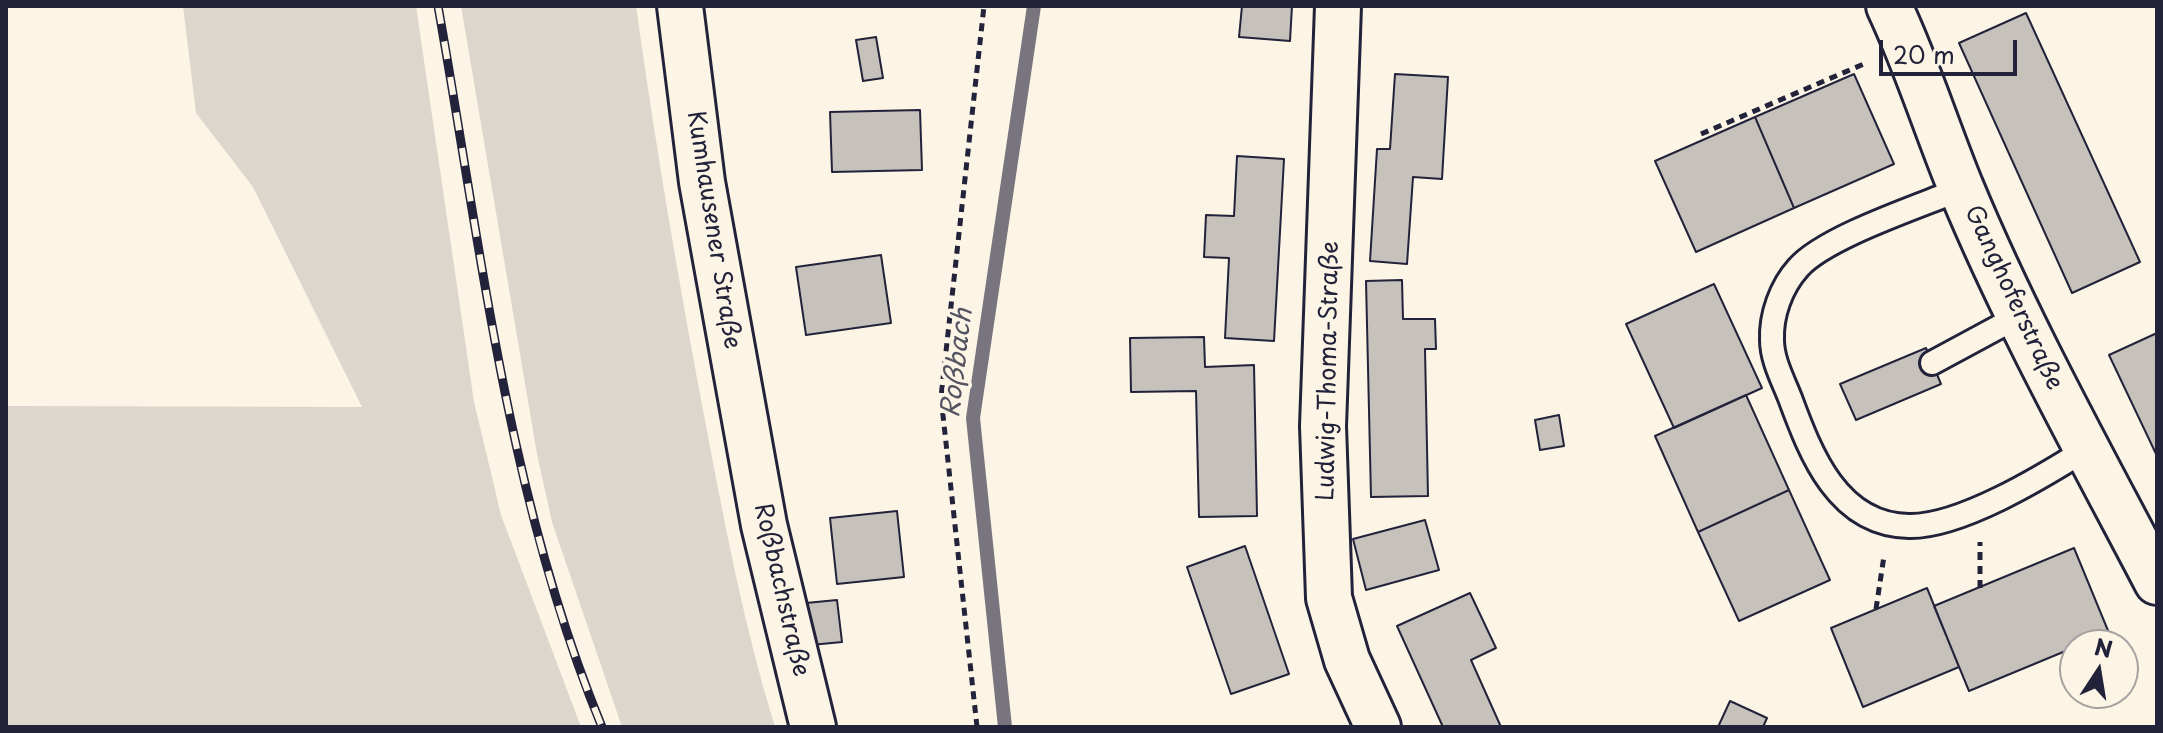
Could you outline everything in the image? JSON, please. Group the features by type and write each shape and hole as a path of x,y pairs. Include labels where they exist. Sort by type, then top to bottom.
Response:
{"street":[{"name":"Kumhausener Straße","path":"680,6 702,182 751,453"},
{"name":"Ludwig-Thoma-Straße","path":"1338,6 1323,426 1329,598 1347,660 1378,727"},
{"name":"Ganghoferstraße","path":"1889,6 1908,45 1961,189 2085,450 2157,582"},
{"name":"Roßbachstraße","path":"751,453 764,525 813,727"}],"lane":[{"path":"1961,189 1810,256 1796,270 1777,303 1772,341 1778,366 1819,465 1837,494 1855,510 1888,524 1937,524 2032,484 2085,450"},
{"path":"1932,363 2021,315"}],"path":[{"path":"977,727 941,397 984,6"},
{"path":"1701,134 1908,45"},
{"path":"1876,609 1888,524"}],"shaded area":[{"path":"183,6 416,6 474,402 501,515 581,727 6,727 6,406 362,407 253,187 196,113"},
{"path":"461,6 636,6 669,219 714,468 745,617 775,727 622,727 552,522 537,454"}],"building":[{"path":"1242,6 1292,6 1290,41 1239,37"},
{"path":"2026,13 2140,262 2072,293 1959,43"},
{"path":"876,37 883,78 863,81 856,40"},
{"path":"1395,74 1448,77 1442,179 1413,177 1407,264 1370,261 1377,149 1390,149"},
{"path":"1854,74 1894,164 1794,208 1755,117"},
{"path":"920,110 922,170 832,172 830,112"},
{"path":"1755,117 1794,208 1696,252 1655,161"},
{"path":"1237,156 1284,159 1274,341 1225,338 1229,258 1204,257 1206,215 1234,216"},
{"path":"881,255 891,323 806,335 796,267"},
{"path":"1402,280 1403,319 1435,319 1436,349 1425,349 1428,496 1371,497 1366,281"},
{"path":"1714,284 1762,388 1674,428 1626,324"},
{"path":"2157,333 2157,456 2109,355"},
{"path":"1204,337 1205,367 1254,365 1257,516 1199,517 1196,391 1131,392 1130,338"},
{"path":"1926,348 1941,384 1856,420 1840,384"},
{"path":"1746,395 1789,490 1698,532 1655,436"},
{"path":"1559,415 1564,446 1540,450 1535,420"},
{"path":"1789,490 1830,580 1739,621 1698,532"},
{"path":"897,511 904,577 837,584 830,518"},
{"path":"1425,520 1439,570 1366,590 1353,539"},
{"path":"1245,546 1289,674 1231,694 1187,567"},
{"path":"2074,548 2107,629 2059,629 2059,654 1969,691 1934,606"},
{"path":"1927,588 1959,667 1863,707 1831,628"},
{"path":"1470,593 1496,648 1471,660 1501,727 1443,727 1397,626"},
{"path":"837,600 842,642 811,645 806,603"},
{"path":"1730,701 1767,718 1763,727 1718,727"}],"waterway":[{"name":"Roßbach","path":"1005,727 973,418 1034,6"}],"railway":[{"path":"438,6 484,280 520,463 570,641 602,727"}]}
